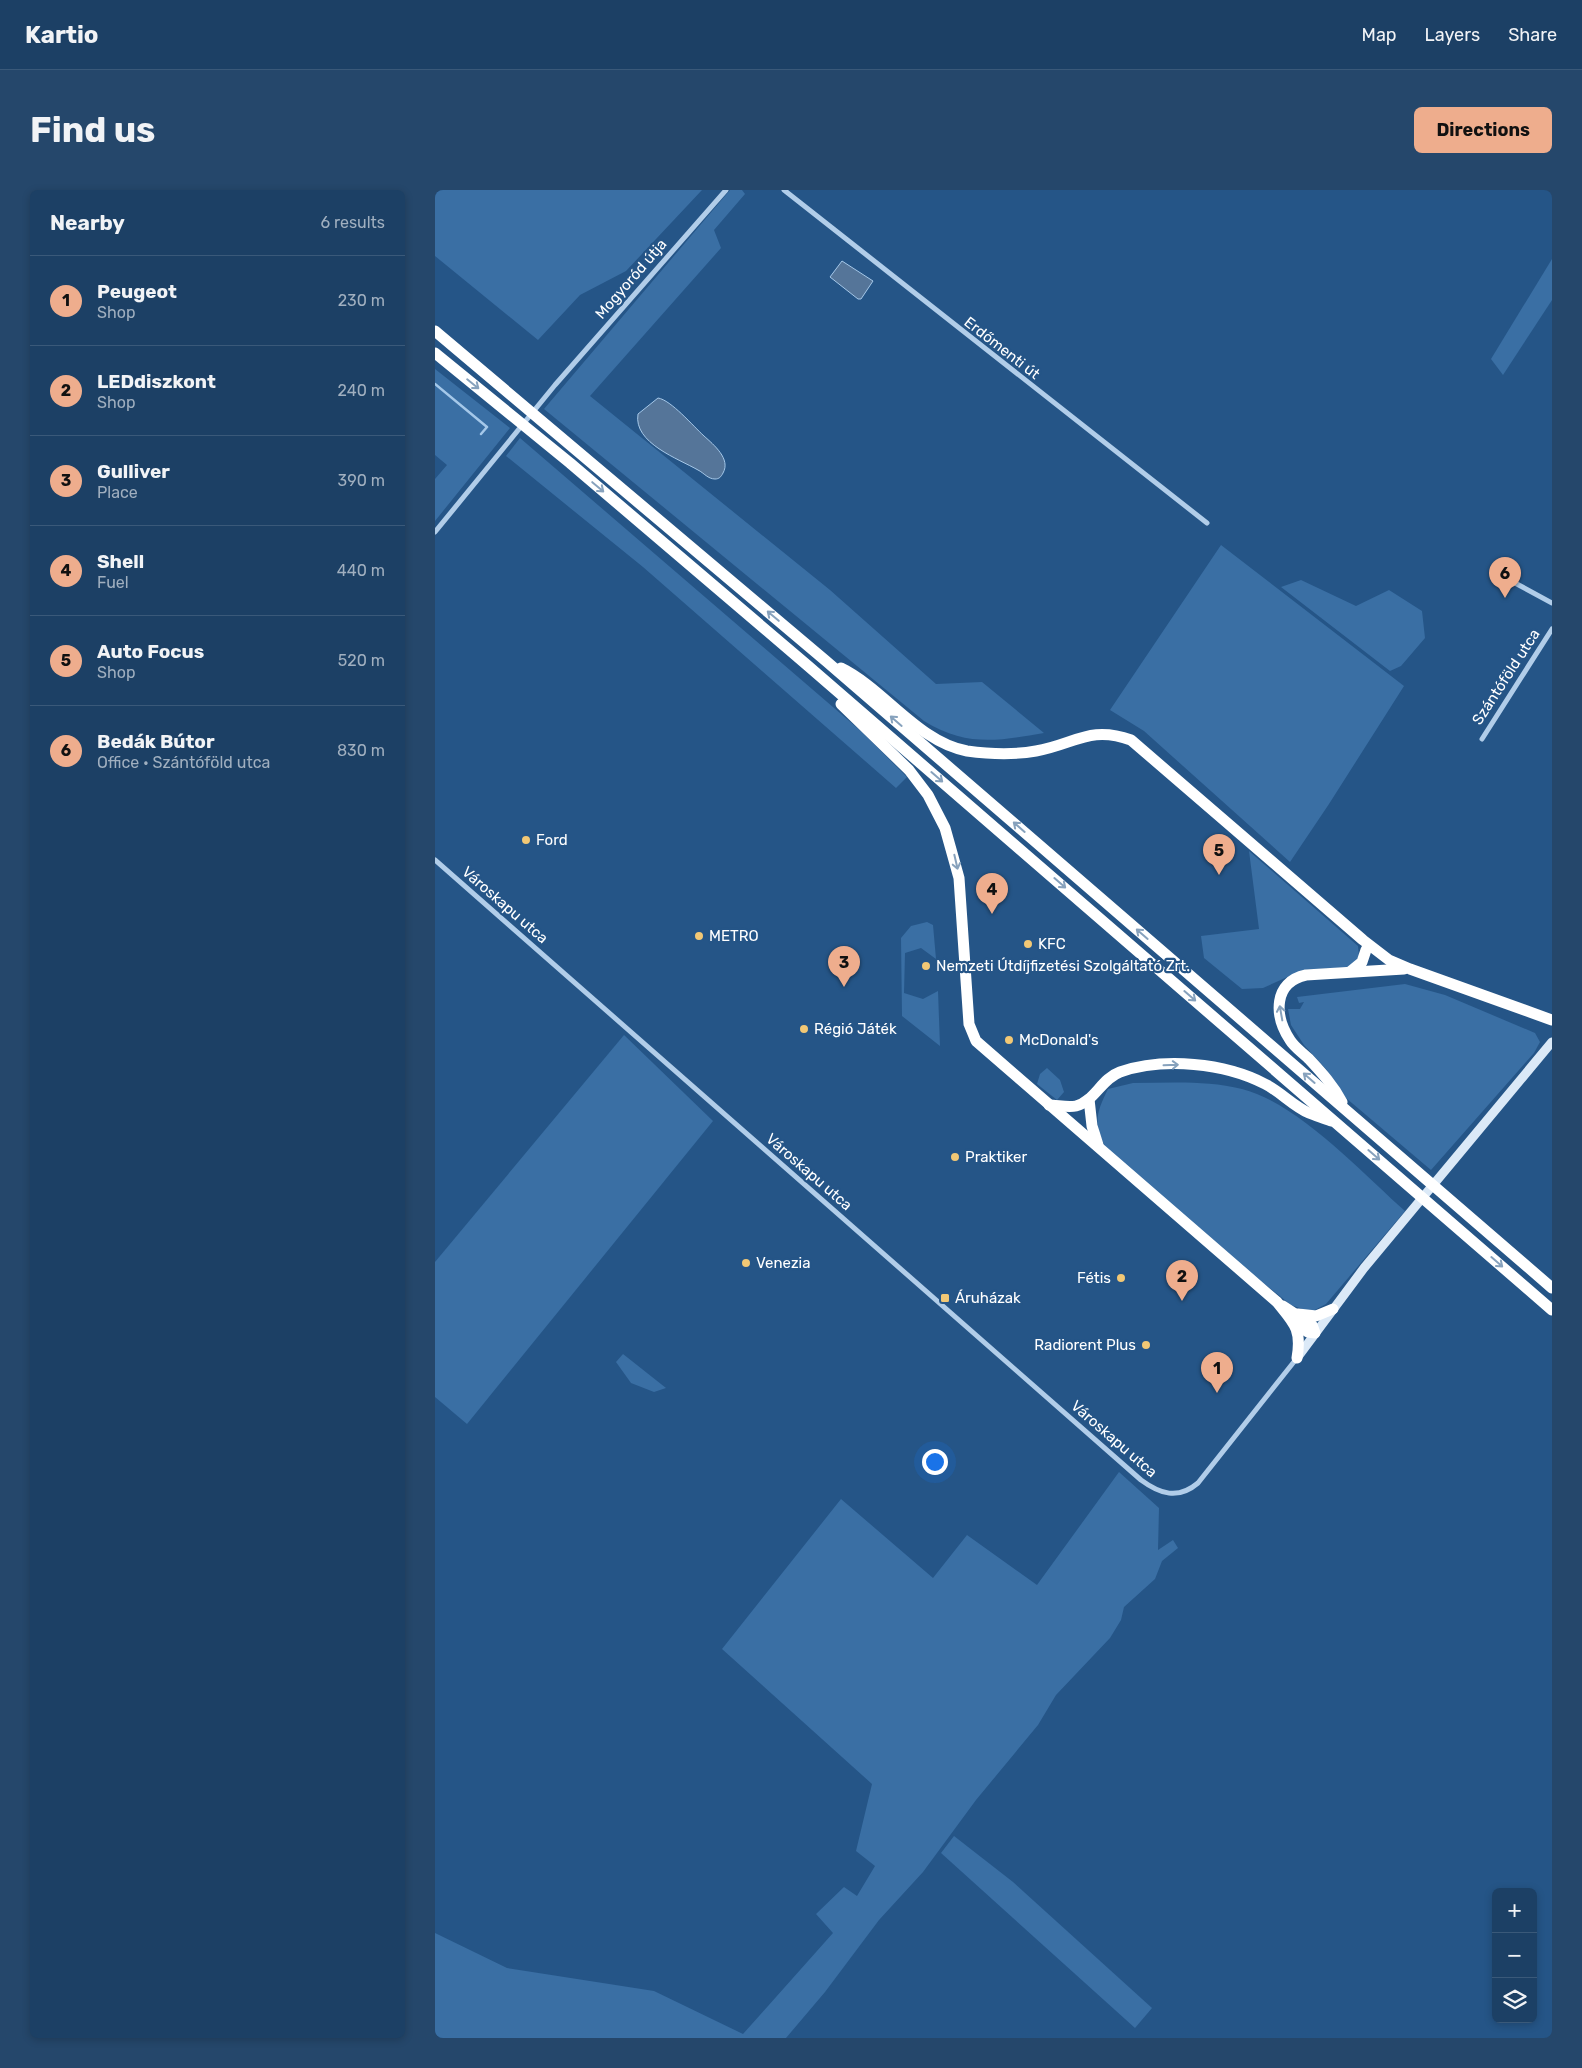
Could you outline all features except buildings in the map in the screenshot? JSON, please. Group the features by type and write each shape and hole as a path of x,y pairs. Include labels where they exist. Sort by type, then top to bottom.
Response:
{"highway":[{"path":"435,331 826,661 1552,1288"},
{"path":"435,353 569,463 807,665 1552,1310"},
{"path":"826,661 854,675 920,728 966,750 1001,753 1035,752 1091,734 1103,733 1131,740 1364,945 1384,969"},
{"path":"807,665 831,693 909,770 928,795 949,836 957,869 969,1024 973,1037 1296,1319 1312,1325 1315,1333"},
{"path":"1364,945 1389,960 1410,969 1552,1020"},
{"path":"1351,971 1362,962 1364,945"},
{"path":"1346,1110 1332,1084 1290,1040 1279,1012 1281,994 1287,983 1295,977 1351,971 1410,969"},
{"path":"1071,1124 1078,1121 1086,1103 1104,1082 1123,1071 1163,1065 1215,1066 1251,1077 1278,1091 1310,1114 1337,1124"},
{"path":"1049,1105 1075,1106 1086,1103"},
{"path":"1086,1103 1093,1133 1100,1149"},
{"path":"1296,1319 1316,1316 1333,1309"},
{"path":"1296,1319 1299,1339 1297,1358"}],"street":[{"name":"Mogyoród útja","path":"435,532 555,385 726,190"},
{"name":"Erdőmenti út","path":"784,190 1207,523"},
{"path":"1515,583 1552,603"},
{"name":"Szántóföld utca","path":"1481,739 1552,629"},
{"name":"Városkapu utca","path":"435,860 1141,1480 1163,1493 1184,1492 1198,1484 1297,1358"},
{"path":"1297,1358 1333,1309 1396,1230 1552,1042"}],"shaded area":[{"path":"435,190 702,190 626,271 580,295 538,340 435,256"},
{"path":"730,190 742,190 745,194 714,230 721,248 590,396 830,590 936,684 982,682 1044,733 997,740 983,740 954,735 924,721 544,409"},
{"path":"1552,259 1552,300 1503,375 1491,359"},
{"path":"842,261 873,281 861,299 858,299 830,277"},
{"path":"435,369 510,428 435,521 435,479 447,465 435,455"},
{"path":"658,398 675,408 720,453 725,463 725,468 718,479 710,478 659,449 643,433 638,424 638,414"},
{"path":"520,438 862,732 907,777 896,788 643,567 506,456"},
{"path":"1221,545 1404,686 1290,862 1144,731 1110,710"},
{"path":"1301,580 1356,606 1389,590 1422,611 1425,638 1401,666 1390,671 1281,587"},
{"path":"1249,851 1358,946 1359,957 1350,967 1303,970 1263,988 1242,989 1204,958 1201,936 1259,929"},
{"path":"927,922 933,925 936,959 921,948 905,953 904,993 923,999 938,991 940,1046 902,1016 901,938 911,926"},
{"path":"1405,984 1445,995 1535,1033 1540,1042 1534,1053 1431,1170 1346,1098 1326,1069 1304,1045 1291,1025 1288,1009 1300,1009 1304,1002 1299,1003 1297,997"},
{"path":"624,1035 713,1121 467,1424 435,1397 435,1262"},
{"path":"1047,1068 1060,1080 1064,1092 1057,1100 1037,1084 1040,1074"},
{"path":"1133,1083 1215,1084 1242,1089 1263,1097 1307,1124 1349,1159 1405,1211 1326,1304 1311,1312 1291,1305 1106,1148 1098,1125 1101,1105 1108,1089"},
{"path":"623,1354 666,1388 654,1392 631,1383 616,1362"},
{"path":"1119,1472 1159,1508 1158,1550 1173,1540 1178,1548 1162,1561 1155,1579 1124,1607 1121,1620 1110,1638 1056,1695 1038,1725 976,1800 923,1872 879,1920 825,1992 786,2038 435,2038 435,1933 507,1968 654,1991 743,2034 833,1933 816,1914 844,1887 857,1896 875,1866 856,1851 872,1784 722,1649 841,1499 933,1578 967,1535 1037,1585"},
{"path":"954,1836 1013,1882 1152,2008 1135,2028 941,1853"}],"waterway":[{"path":"435,384 487,427 481,434"}],"place":[{"name":"Bedák Bútor","path":"1505,598"},
{"name":"Ford","path":"526,840"},
{"name":"Auto Focus","path":"1219,875"},
{"name":"Shell","path":"992,914"},
{"name":"METRO","path":"699,936"},
{"name":"KFC","path":"1028,944"},
{"name":"Nemzeti Útdíjfizetési Szolgáltató Zrt.","path":"926,966"},
{"name":"Gulliver","path":"844,987"},
{"name":"Régió Játék","path":"804,1029"},
{"name":"McDonald's","path":"1009,1040"},
{"name":"Praktiker","path":"955,1157"},
{"name":"Venezia","path":"746,1263"},
{"name":"Fétis","path":"1121,1278"},
{"name":"Áruházak","path":"945,1298"},
{"name":"LEDdiszkont","path":"1182,1301"},
{"name":"Radiorent Plus","path":"1146,1345"},
{"name":"Peugeot","path":"1217,1393"}]}
